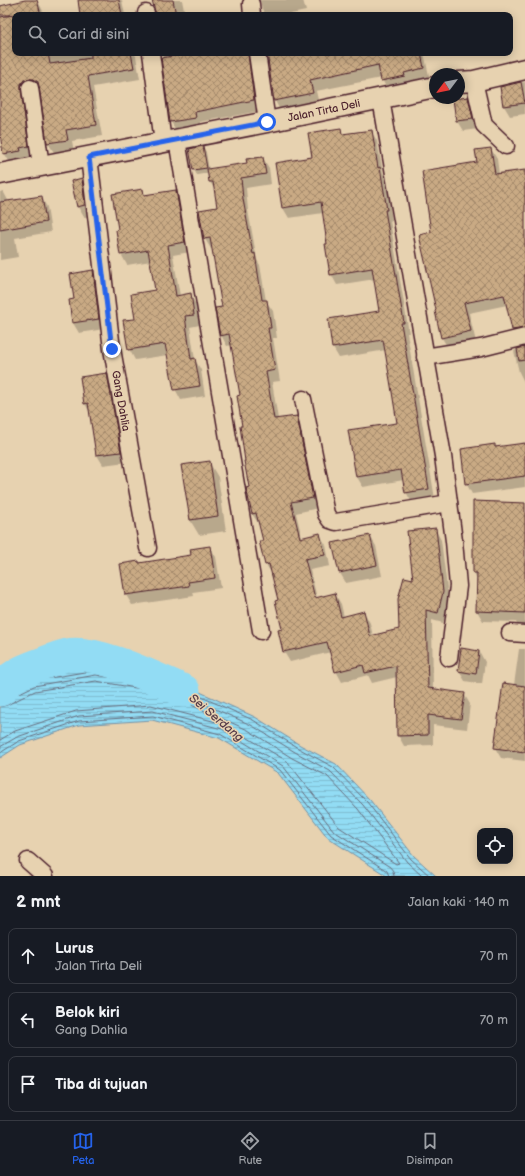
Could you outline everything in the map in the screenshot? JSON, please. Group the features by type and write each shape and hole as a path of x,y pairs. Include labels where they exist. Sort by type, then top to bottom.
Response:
{"street":[{"path":"152,56 170,141 261,631"},
{"path":"258,56 267,122"},
{"path":"506,146 484,125 467,82 525,69"},
{"path":"30,88 41,166"},
{"name":"Jalan Tirta Deli","path":"0,174 267,122 429,88"},
{"path":"381,98 426,357 449,503 458,586 449,658"},
{"name":"Gang Dahlia","path":"89,157 112,349 148,548"},
{"path":"426,357 481,348 525,337"},
{"path":"303,399 326,514 330,520 336,522 449,503"},
{"path":"28,861 45,876"}],"water":[{"path":"96,666 169,678 255,717 300,745 336,764 370,800 414,856 436,876 387,876 328,838 278,773 219,738 152,720 79,725 20,745 0,758 0,692 31,677"}],"building":[{"path":"25,0 37,0 40,12 12,12 12,15 0,15 0,6"},
{"path":"78,0 119,0 121,12 80,12"},
{"path":"152,0 173,0 175,12 155,12"},
{"path":"12,15 12,56 49,56 50,64 91,58 91,56 132,56 134,68 88,76 96,125 66,130 68,140 47,143 38,82 34,79 24,80 21,84 21,89 29,146 20,148 21,151 3,154 0,134 0,17"},
{"path":"173,56 248,56 254,100 195,112 196,118 170,122 161,58"},
{"path":"267,56 422,56 424,68 404,73 405,76 381,81 378,65 310,80 313,93 274,101"},
{"path":"521,82 525,103 503,106 500,87"},
{"path":"465,97 468,97 473,119 456,121 454,104 465,104"},
{"path":"341,128 342,134 372,130 387,210 385,210 404,323 401,323 429,489 405,493 401,470 356,477 348,430 397,423 383,340 332,348 328,319 379,311 372,268 330,275 321,202 282,208 275,163 312,157 308,133"},
{"path":"203,146 207,168 193,170 189,149"},
{"path":"491,148 495,174 525,170 525,328 512,330 504,295 464,303 471,331 441,338 419,235 431,232 422,171 477,162 475,150"},
{"path":"263,157 266,174 241,178 243,199 253,254 255,253 262,300 267,300 271,328 268,328 275,370 266,372 274,419 297,416 313,498 291,502 300,538 320,533 325,555 305,559 315,598 335,593 341,617 364,611 370,636 399,629 398,599 404,577 413,579 407,531 436,528 443,592 438,613 426,610 428,688 465,693 461,719 428,715 428,735 397,736 396,666 365,673 363,665 335,672 327,642 283,652 278,630 282,629 275,601 278,600 269,564 265,565 259,541 263,541 256,513 252,514 246,488 249,487 244,461 240,426 242,426 237,396 240,395 229,334 220,336 215,308 222,307 210,238 204,239 199,210 217,207 213,182 209,182 207,169 247,163 246,159"},
{"path":"82,178 85,205 77,207 71,181"},
{"path":"143,189 144,195 176,190 185,242 168,245 176,296 191,293 194,315 185,316 191,359 195,358 200,386 174,390 165,344 128,350 123,320 135,319 131,294 155,290 148,250 120,255 116,230 118,229 112,194"},
{"path":"42,196 46,222 0,230 0,202"},
{"path":"93,270 99,319 72,323 69,300 74,299 70,274"},
{"path":"525,347 525,360 519,361 517,349"},
{"path":"107,373 121,452 96,455 88,403 84,404 80,377"},
{"path":"525,443 525,476 465,484 461,449 495,444 495,447"},
{"path":"210,461 218,516 190,520 181,465"},
{"path":"473,501 525,503 525,613 476,611 477,573 473,573"},
{"path":"370,535 377,565 339,573 332,543"},
{"path":"210,546 215,578 188,582 189,586 125,595 120,564 139,561 139,563 191,555 190,549"},
{"path":"461,648 479,651 476,674 458,671"},
{"path":"503,683 525,686 525,752 494,748"}],"waterway":[{"name":"Sei Serdang","path":"0,690 9,680 23,671 60,657 79,654 94,656 126,666 184,691"}],"route":[{"path":"112,349 89,157 267,122"}]}
